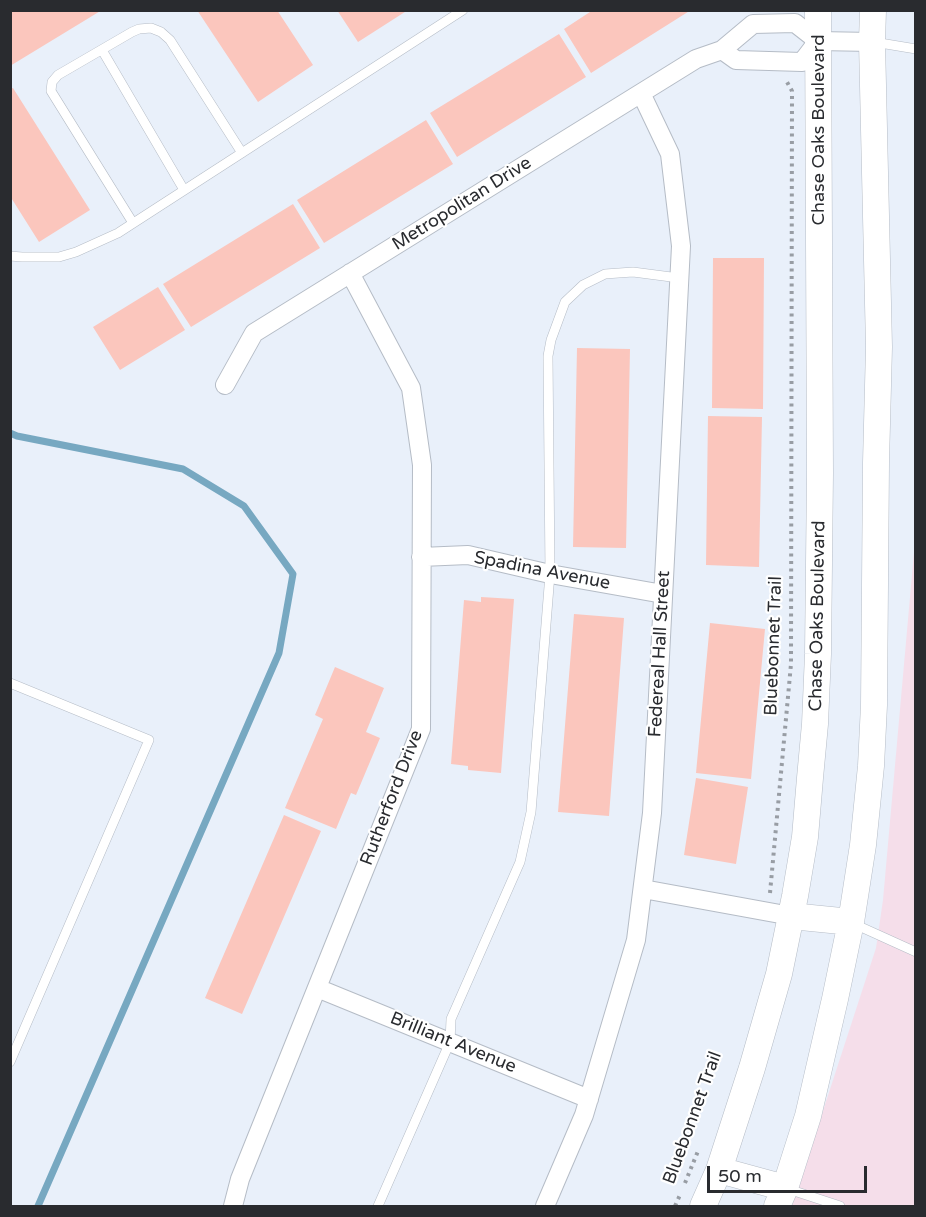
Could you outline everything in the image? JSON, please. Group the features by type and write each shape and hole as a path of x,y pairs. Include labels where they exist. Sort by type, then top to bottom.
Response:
{"street":[{"name":"Chase Oaks Boulevard","path":"703,1206 719,1170 779,974 779,914 805,837 815,724 818,654 820,449 818,10"},
{"path":"719,1170 781,1197 808,1116 851,922 863,845 874,705 879,347 873,10"},
{"name":"Metropolitan Drive","path":"225,385 255,333 696,59 722,50 753,24 795,23 818,41"},
{"path":"722,50 736,60 802,62 818,41 872,42"},
{"name":"Federeal Hall Street","path":"545,1206 584,1115 636,940 652,813 681,246 670,154 641,93"},
{"name":"Rutherford Drive","path":"233,1206 240,1179 421,729 422,465 411,388 351,273"},
{"name":"Spadina Avenue","path":"421,557 468,555 550,574 663,594"},
{"path":"643,889 779,914 851,922"},
{"name":"Brilliant Avenue","path":"317,988 589,1099"}],"lane":[{"path":"10,256 59,257 118,233 242,153 448,14 462,10"},
{"path":"133,223 51,91 52,82 58,75 139,29 151,28 161,32 171,40 242,153"},
{"path":"872,42 915,49"},
{"path":"102,50 184,190"},
{"path":"378,1206 450,1042 452,1019 520,862 531,812 550,574 548,356 551,340 565,302 583,285 605,274 633,272 679,278"},
{"path":"10,683 148,740 10,1062"},
{"path":"851,922 915,952"},
{"path":"781,1197 840,1206"}],"path":[{"name":"Bluebonnet Trail","path":"779,914 791,664 792,91 787,82 794,75"},
{"name":"Bluebonnet Trail","path":"675,1206 700,1146"}],"shaded area":[{"path":"915,541 915,1206 792,1206 876,948 883,900"}],"building":[{"path":"10,10 102,10 10,66"},
{"path":"197,10 277,10 313,65 258,102"},
{"path":"337,10 408,10 358,42"},
{"path":"593,10 691,10 591,73 564,29"},
{"path":"559,34 586,77 457,157 430,113"},
{"path":"13,88 90,210 39,242 10,196 10,89"},
{"path":"426,120 453,164 324,243 297,200"},
{"path":"293,204 320,248 191,327 163,284"},
{"path":"713,258 764,258 763,409 712,408"},
{"path":"158,287 185,330 120,370 93,327"},
{"path":"577,348 630,349 626,548 573,547"},
{"path":"708,416 762,417 759,567 706,565"},
{"path":"481,597 514,599 501,773 468,770 468,766 451,764 464,600 481,602"},
{"path":"574,614 624,618 609,816 558,812"},
{"path":"710,623 765,629 751,779 696,773"},
{"path":"335,667 384,688 366,732 380,738 356,795 351,793 336,829 285,808 323,719 315,715"},
{"path":"696,778 748,787 736,864 684,855"},
{"path":"284,815 321,831 242,1014 205,998"}],"waterway":[{"path":"10,433 183,469 244,506 293,574 279,653 38,1206"}]}
